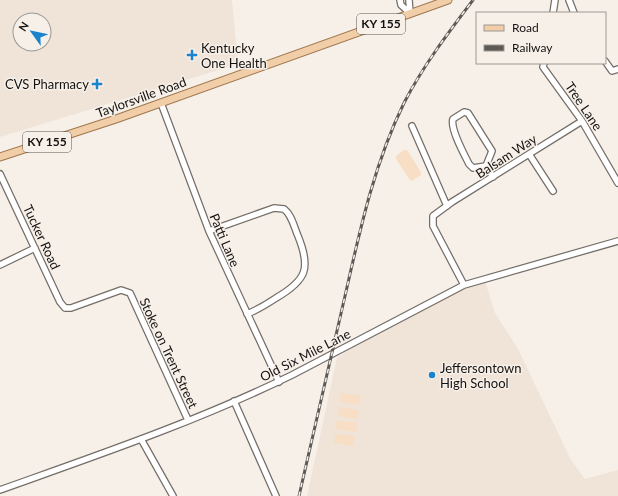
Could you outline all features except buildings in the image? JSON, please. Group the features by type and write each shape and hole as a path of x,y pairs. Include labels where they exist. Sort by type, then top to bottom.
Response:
{"main road":[{"name":"Taylorsville Road","path":"0,157 56,140 448,0"}],"street":[{"path":"400,0 401,5 410,13"},
{"path":"409,0 410,13"},
{"path":"553,12 555,0"},
{"path":"569,0 574,12"},
{"path":"606,63 612,71 618,69"},
{"name":"Tree Lane","path":"544,64 543,67 582,121 618,183"},
{"name":"Patti Lane","path":"161,103 209,231 279,382"},
{"path":"468,112 492,151 486,166 473,168 469,164 452,123 453,118 468,112"},
{"name":"Balsam Way","path":"444,208 582,121"},
{"path":"412,126 444,208 434,216 432,223 464,285"},
{"path":"529,154 554,191"},
{"path":"486,166 493,177"},
{"name":"Tucker Road","path":"0,174 60,302 65,308"},
{"path":"209,231 274,208 284,209 290,215 304,250 306,264 304,274 294,287 247,314"},
{"name":"Old Six Mile Lane","path":"0,490 141,439 279,382 464,285 618,241"},
{"path":"0,265 35,248"},
{"name":"Stoke on Trent Street","path":"65,308 71,308 121,290 128,291 188,420"},
{"path":"234,401 276,496"},
{"path":"141,439 173,496"}],"shaded area":[{"path":"0,0 232,0 238,64 0,137"},
{"path":"404,150 407,150 421,172 421,175 412,181 396,159 396,156"},
{"name":"Jeffersontown High School","path":"484,278 495,313 518,349 571,460 585,479 618,470 618,496 307,496 337,358 388,325"},
{"path":"341,393 361,396 359,405 340,402"},
{"path":"339,407 359,410 357,419 338,416"},
{"path":"337,420 357,423 356,432 336,429"},
{"path":"335,434 355,436 353,446 334,443"}],"railway":[{"path":"299,496 362,222 384,150 393,126 419,76 445,37 473,0"}],"place":[{"name":"Kentucky One Health","path":"192,55"},
{"name":"CVS Pharmacy","path":"97,84"},
{"name":"Jeffersontown High School","path":"432,375"}]}
